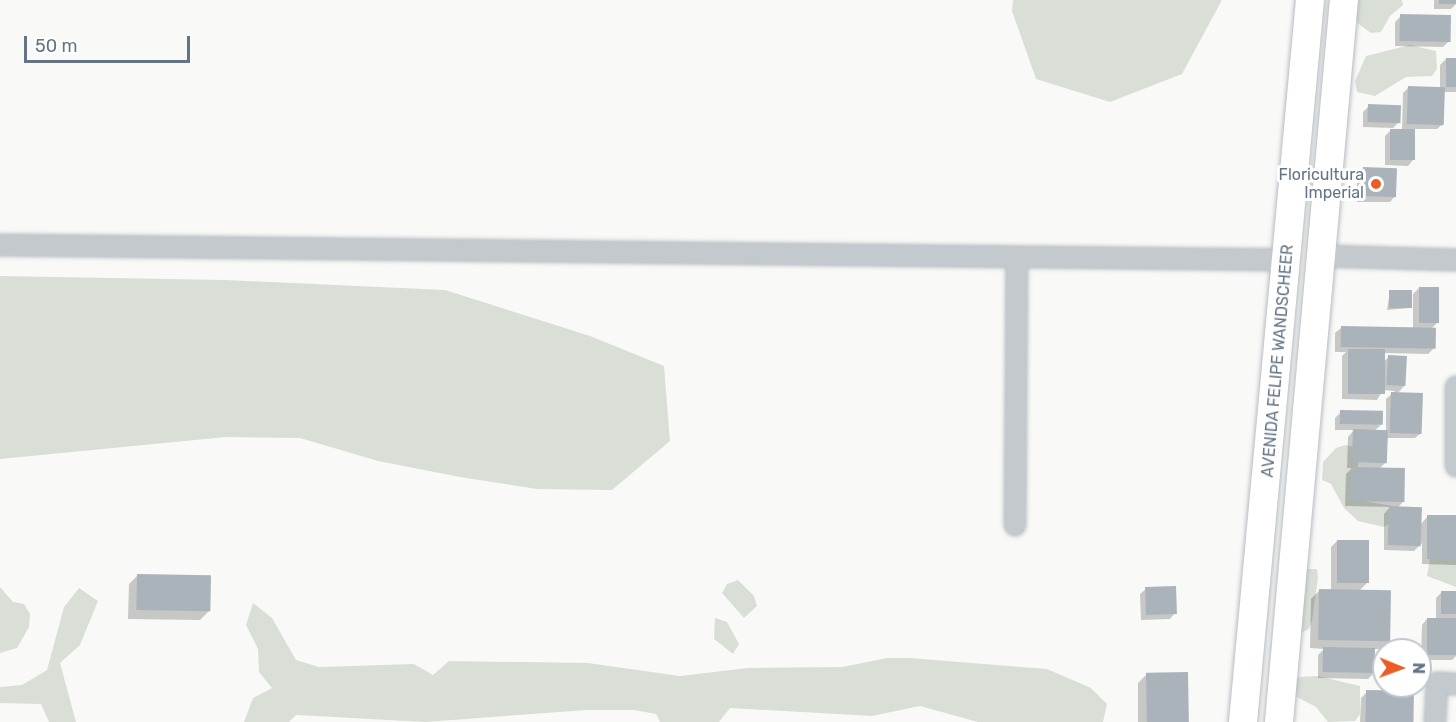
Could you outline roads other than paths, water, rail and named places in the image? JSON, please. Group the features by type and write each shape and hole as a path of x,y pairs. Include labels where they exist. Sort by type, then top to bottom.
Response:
{"main road":[{"name":"AVENIDA FELIPE WANDSCHEER","path":"1244,722 1310,0"},
{"name":"AVENIDA FELIPE WANDSCHEER","path":"1279,722 1344,0"}],"street":[{"path":"0,245 1288,260"},
{"path":"1322,256 1456,260"},
{"path":"1015,525 1017,257"},
{"path":"1456,387 1456,466"},
{"path":"1435,722 1447,683"}],"place":[{"name":"Floricultura Imperial","path":"1376,184"}]}
